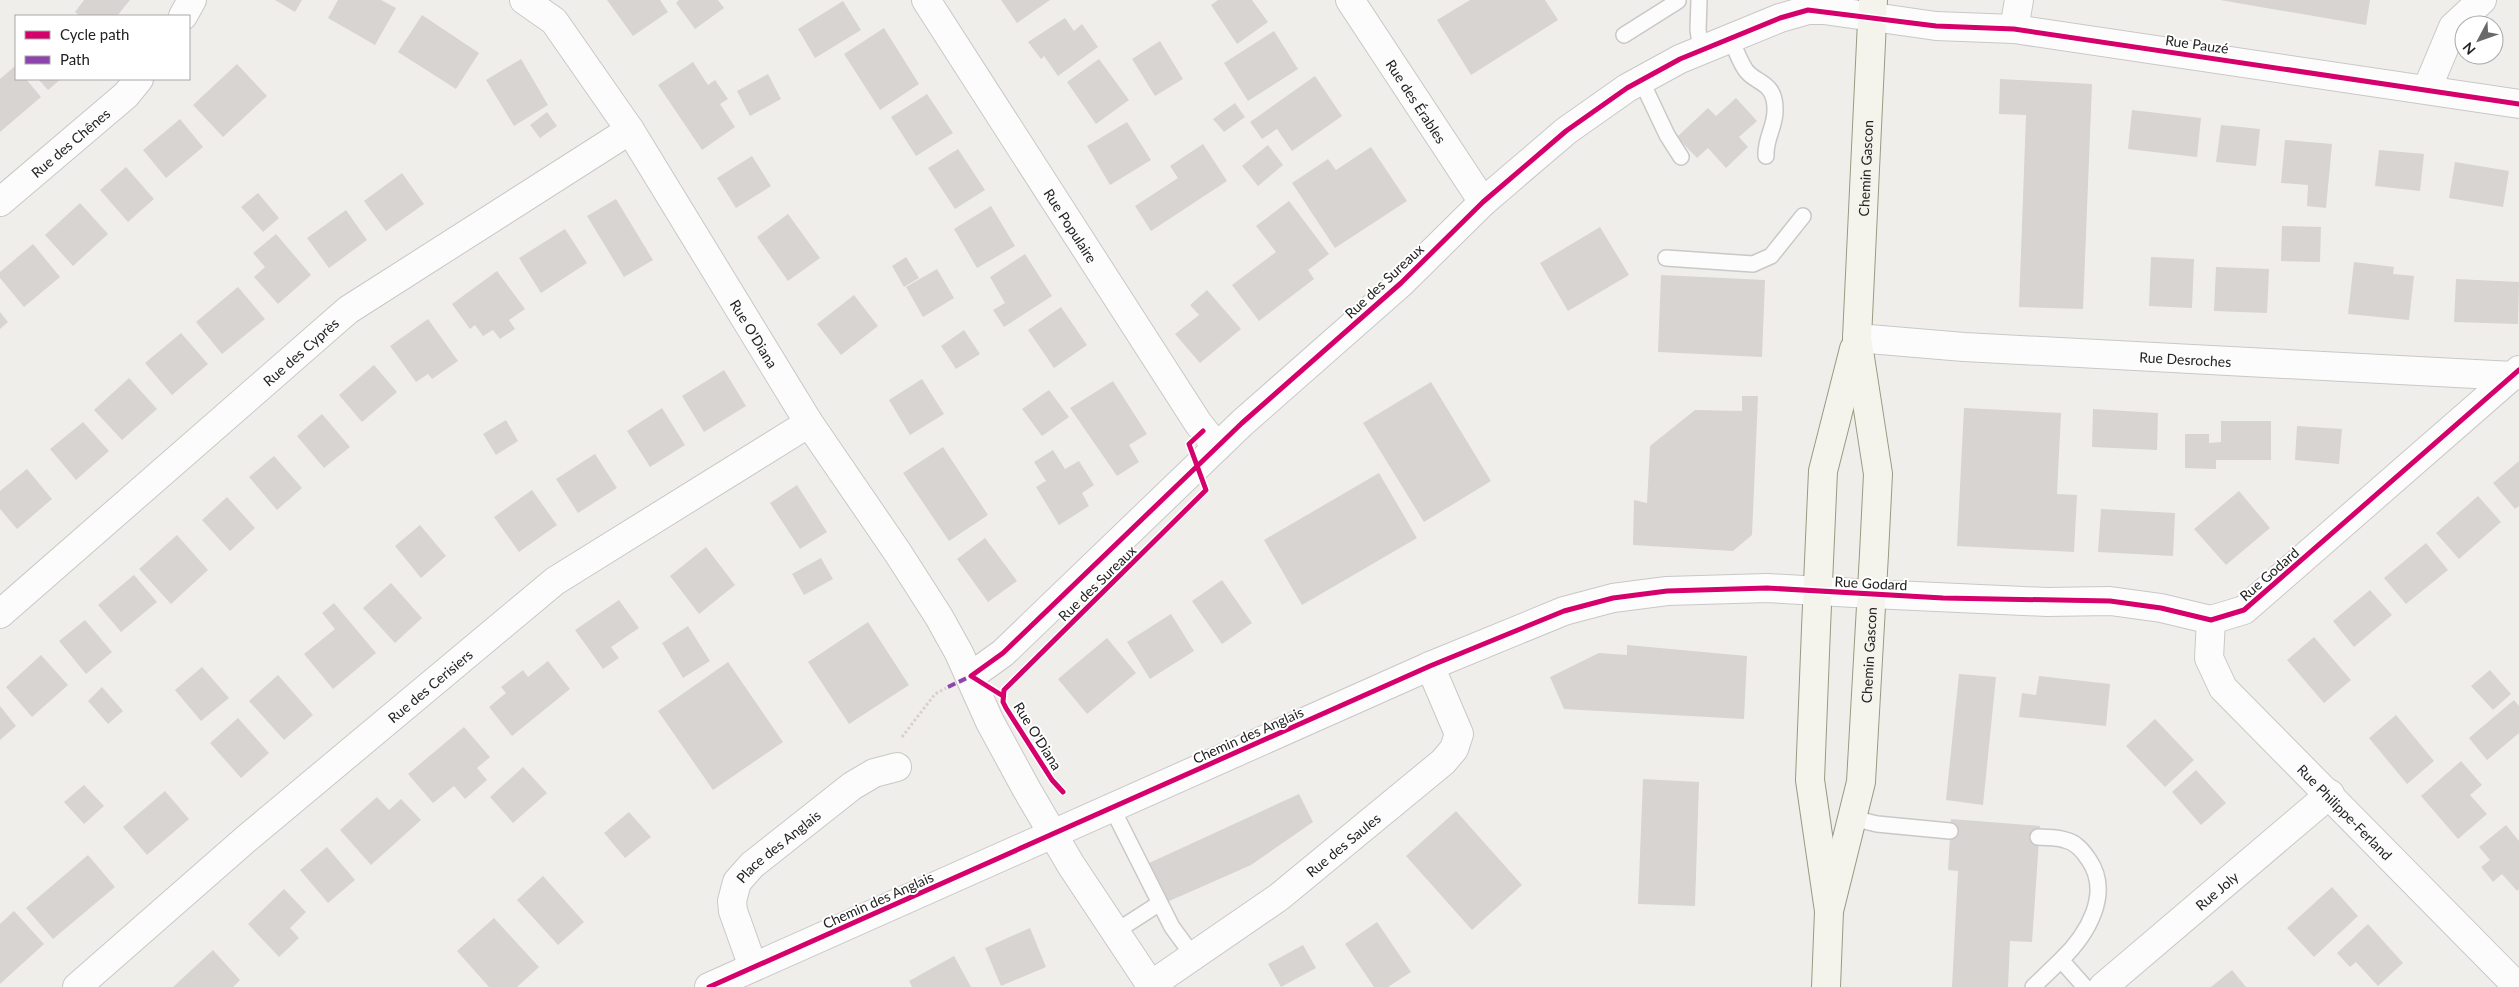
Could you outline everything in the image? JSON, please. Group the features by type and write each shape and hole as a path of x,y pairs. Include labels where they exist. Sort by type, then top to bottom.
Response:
{"main road":[{"name":"Chemin Gascon","path":"1826,987 1829,911 1810,780 1823,471 1856,338 1872,8"},
{"name":"Chemin Gascon","path":"1829,911 1860,782 1878,474 1856,338"}],"street":[{"path":"184,15 192,0"},
{"name":"Rue O'Diana","path":"524,0 554,21 630,130 809,423 922,590 960,682 997,735 1053,834 1151,986"},
{"name":"Rue Populaire","path":"926,0 1187,406 1217,448"},
{"name":"Rue des Érables","path":"1350,0 1483,202"},
{"path":"2014,29 2019,0"},
{"path":"2427,88 2453,27 2482,0"},
{"name":"Rue des Sureaux","path":"960,682 1003,653 1053,607 1242,423 1401,283 1483,202 1572,126 1641,80 1730,37 1780,18 1808,10 1872,8"},
{"name":"Rue Pauzé","path":"1872,8 1936,26 2014,29 2427,88 2519,104"},
{"name":"Rue des Chênes","path":"0,202 126,95 138,80"},
{"name":"Rue des Cyprès","path":"0,614 348,310 630,130"},
{"name":"Rue Desroches","path":"1856,338 1964,347 2516,373"},
{"name":"Rue Godard","path":"1818,591 2047,602 2110,601 2161,608 2210,620 2244,610 2516,373"},
{"name":"Rue des Cerisiers","path":"78,987 246,840 555,581 809,423"},
{"name":"Chemin des Anglais","path":"708,987 1430,666 1546,618 1613,598 1667,591 1767,588 1818,591"},
{"name":"Rue Philippe-Ferland","path":"2210,620 2209,658 2223,688 2330,794 2518,987"},
{"name":"Rue des Saules","path":"1151,986 1310,873 1432,773 1450,755 1458,742 1459,734 1430,666"},
{"name":"Place des Anglais","path":"753,968 733,911 734,892 740,877 752,865 852,786 874,773 897,767"},
{"name":"Rue Joly","path":"2103,987 2330,794"}],"lane":[{"path":"1624,35 1678,0"},
{"path":"1699,0 1698,30 1702,50"},
{"path":"1730,37 1746,71 1762,81 1773,98 1775,110 1766,141 1766,156"},
{"path":"1641,80 1667,136 1681,156"},
{"path":"1666,258 1753,264 1771,256 1803,216"},
{"path":"1112,808 1172,927 1194,957"},
{"path":"1852,818 1877,824 1950,831"},
{"path":"2032,987 2072,949 2089,922 2099,897 2099,885 2091,863 2075,844 2066,840 2038,837"},
{"path":"1116,932 1160,902"},
{"path":"2061,960 2084,987"}],"path":[{"path":"902,737 935,694 960,682"}],"building":[{"path":"84,0 130,0 118,15 79,15 75,12"},
{"path":"275,0 302,0 295,12"},
{"path":"338,0 381,0 396,8 375,45 328,18"},
{"path":"607,0 660,0 668,12 633,36"},
{"path":"679,0 718,0 724,8 695,29 676,3"},
{"path":"1001,0 1050,0 1017,23"},
{"path":"1218,0 1252,0 1268,22 1237,44 1211,5"},
{"path":"1470,0 1545,0 1558,20 1471,75 1437,20"},
{"path":"2220,0 2370,0 2366,25"},
{"path":"843,1 861,30 815,58 798,29"},
{"path":"422,15 479,53 456,89 398,52"},
{"path":"1065,18 1074,31 1082,24 1098,47 1058,76 1044,56 1041,59 1028,42"},
{"path":"884,28 919,84 880,110 844,54"},
{"path":"1274,31 1298,69 1248,101 1224,63"},
{"path":"1160,41 1183,79 1155,96 1132,59"},
{"path":"521,59 548,105 514,126 486,80"},
{"path":"1099,59 1129,100 1096,124 1067,82"},
{"path":"693,62 708,85 715,80 728,99 720,104 735,127 702,150 658,85"},
{"path":"237,64 267,96 223,137 193,105"},
{"path":"15,66 15,80 27,80 41,97 0,132 0,79"},
{"path":"768,74 781,99 750,116 737,91"},
{"path":"1315,76 1342,116 1292,151 1277,129 1262,139 1250,122"},
{"path":"2000,79 2092,84 2083,309 2019,307 2026,115 1999,114"},
{"path":"39,80 60,80 48,90"},
{"path":"927,94 953,133 916,156 891,117"},
{"path":"1736,98 1757,121 1739,137 1748,147 1726,168 1708,148 1697,158 1677,137 1708,108 1716,116"},
{"path":"1235,103 1245,117 1224,132 1213,119"},
{"path":"2132,110 2201,118 2197,157 2128,149"},
{"path":"547,112 557,126 540,138 530,125"},
{"path":"180,119 203,147 166,178 143,150"},
{"path":"1127,122 1151,160 1110,185 1087,146"},
{"path":"2221,125 2260,129 2256,166 2216,162"},
{"path":"2285,140 2332,144 2326,208 2307,206 2308,185 2281,183"},
{"path":"1203,144 1227,181 1151,231 1135,206 1178,178 1170,166"},
{"path":"1268,145 1283,165 1258,186 1242,166"},
{"path":"1371,147 1407,201 1335,248 1292,183 1328,159 1336,170"},
{"path":"958,149 985,190 955,209 928,168"},
{"path":"2379,150 2424,154 2420,191 2375,186"},
{"path":"752,156 771,186 736,208 717,178"},
{"path":"2455,162 2509,171 2503,207 2449,198"},
{"path":"126,167 154,199 128,222 100,190"},
{"path":"402,173 424,204 386,231 364,201"},
{"path":"258,193 279,218 263,232 241,207"},
{"path":"616,199 653,260 624,277 587,216"},
{"path":"1289,201 1329,254 1308,270 1314,279 1259,321 1232,285 1276,252 1256,226"},
{"path":"80,203 108,234 73,266 45,235"},
{"path":"991,206 1015,246 977,268 954,229"},
{"path":"346,210 367,240 329,268 307,238"},
{"path":"788,214 820,258 788,281 757,237"},
{"path":"2282,226 2321,227 2320,262 2281,261"},
{"path":"1600,227 1629,275 1568,311 1540,263"},
{"path":"565,229 587,263 541,293 519,258"},
{"path":"276,234 311,275 278,304 254,277 265,267 253,253"},
{"path":"33,244 60,277 24,307 0,278 0,272"},
{"path":"1025,254 1052,296 1004,327 993,310 1005,303 990,277"},
{"path":"906,257 919,278 904,287 892,266"},
{"path":"2151,257 2194,259 2192,308 2149,306"},
{"path":"2354,262 2394,267 2393,274 2414,276 2409,320 2348,314"},
{"path":"2216,267 2269,269 2267,313 2214,311"},
{"path":"937,269 954,298 923,317 906,287"},
{"path":"497,271 525,309 509,320 515,329 500,339 493,330 483,336 475,325 470,329 452,304"},
{"path":"1661,275 1765,280 1762,357 1658,352"},
{"path":"2456,279 2519,282 2518,324 2454,322"},
{"path":"238,287 265,319 222,354 196,322"},
{"path":"1207,290 1241,329 1200,363 1175,334 1199,315 1190,305"},
{"path":"854,295 878,326 841,355 817,324"},
{"path":"1061,307 1087,345 1054,368 1028,330"},
{"path":"0,312 8,322 0,329"},
{"path":"428,319 458,361 432,379 428,374 416,382 390,346"},
{"path":"964,330 980,354 956,369 941,346"},
{"path":"181,333 208,364 172,395 145,363"},
{"path":"374,365 397,392 362,422 339,395"},
{"path":"724,370 746,406 704,432 682,396"},
{"path":"129,378 157,409 122,440 94,410"},
{"path":"922,379 944,414 910,435 889,400"},
{"path":"1113,381 1147,434 1129,445 1139,462 1117,476 1070,408"},
{"path":"1431,382 1491,481 1424,522 1363,423"},
{"path":"1049,390 1069,417 1042,436 1022,409"},
{"path":"1742,396 1758,396 1752,535 1733,551 1633,545 1634,500 1647,503 1650,446 1695,410 1742,411"},
{"path":"662,408 685,445 650,467 627,431"},
{"path":"1964,408 2061,413 2057,494 2077,495 2074,552 1957,546"},
{"path":"2093,409 2158,413 2157,450 2092,447"},
{"path":"322,414 350,447 324,468 297,436"},
{"path":"506,420 518,441 496,455 483,434"},
{"path":"2221,421 2271,421 2271,460 2216,460 2216,469 2185,468 2185,434 2209,434 2209,443 2221,442"},
{"path":"83,422 109,451 76,480 50,449"},
{"path":"2297,426 2342,429 2339,464 2295,460"},
{"path":"943,447 988,515 949,541 903,473"},
{"path":"1053,450 1065,469 1079,461 1094,485 1082,493 1089,506 1059,525 1036,487 1046,481 1034,462"},
{"path":"595,454 617,488 578,513 556,479"},
{"path":"274,456 302,488 277,510 249,477"},
{"path":"2519,461 2519,506 2515,509 2493,483"},
{"path":"27,469 52,499 17,529 0,509 0,491"},
{"path":"1379,473 1417,538 1302,605 1264,540"},
{"path":"797,485 827,532 800,549 770,503"},
{"path":"532,490 557,525 519,552 494,517"},
{"path":"2239,491 2270,528 2226,565 2194,529"},
{"path":"2478,496 2501,522 2459,559 2436,533"},
{"path":"227,497 255,528 230,551 202,520"},
{"path":"2101,509 2175,513 2173,556 2098,552"},
{"path":"420,525 446,556 421,578 395,546"},
{"path":"177,535 208,570 171,604 139,569"},
{"path":"985,538 1017,581 988,602 957,559"},
{"path":"2426,543 2448,570 2406,604 2384,578"},
{"path":"706,547 735,585 699,614 670,576"},
{"path":"821,558 833,579 804,595 792,574"},
{"path":"134,575 157,602 121,632 98,605"},
{"path":"1222,580 1252,623 1222,644 1192,601"},
{"path":"391,583 422,618 395,643 363,608"},
{"path":"2370,590 2392,615 2354,647 2333,621"},
{"path":"619,600 639,628 611,647 619,658 603,669 575,630"},
{"path":"334,603 376,653 333,689 304,654 335,629 322,613"},
{"path":"1171,614 1194,651 1150,679 1127,642"},
{"path":"85,620 112,652 86,674 59,641"},
{"path":"868,622 909,685 849,724 808,662"},
{"path":"688,626 710,661 683,678 662,643"},
{"path":"2314,637 2351,680 2324,703 2287,660"},
{"path":"1107,638 1136,673 1087,714 1058,679"},
{"path":"1627,645 1747,656 1744,719 1564,709 1550,677 1599,653 1627,655"},
{"path":"41,655 68,685 32,717 6,687"},
{"path":"548,661 570,689 512,736 489,707 506,693 501,687 523,670 528,677"},
{"path":"728,662 783,742 713,790 658,711"},
{"path":"202,667 229,698 201,721 175,690"},
{"path":"2490,670 2511,694 2493,710 2471,686"},
{"path":"1959,674 1996,677 1983,805 1946,800"},
{"path":"278,675 313,715 284,740 249,701"},
{"path":"2039,676 2110,684 2106,726 2019,717 2022,693 2036,695"},
{"path":"102,687 123,711 108,724 88,701"},
{"path":"2514,700 2519,706 2519,733 2487,760 2469,738"},
{"path":"0,706 16,726 0,740"},
{"path":"2396,715 2434,761 2407,784 2369,738"},
{"path":"238,718 269,753 241,778 210,743"},
{"path":"2155,719 2194,760 2165,787 2126,746"},
{"path":"464,727 490,757 477,768 487,780 465,799 454,786 433,803 408,774"},
{"path":"2461,761 2482,785 2470,795 2487,814 2458,839 2421,796"},
{"path":"523,767 547,793 513,823 490,797"},
{"path":"2196,770 2226,803 2201,825 2172,792"},
{"path":"1643,779 1699,782 1695,906 1638,904"},
{"path":"84,785 104,806 84,824 64,802"},
{"path":"165,791 189,819 147,855 123,827"},
{"path":"1299,794 1313,822 1251,865 1165,903 1147,864"},
{"path":"377,797 389,810 401,799 421,820 371,865 340,830"},
{"path":"1456,811 1522,885 1472,930 1406,856"},
{"path":"629,812 651,837 625,858 604,833"},
{"path":"1951,819 2040,826 2032,942 2010,941 2008,987 1952,987 1958,871 1948,870"},
{"path":"2506,825 2519,841 2519,889 2517,891 2502,874 2493,882 2481,867 2490,860 2479,847"},
{"path":"327,847 355,880 328,903 300,870"},
{"path":"88,855 115,887 53,939 26,908"},
{"path":"543,876 584,922 558,945 517,900"},
{"path":"2332,887 2358,916 2314,957 2287,928"},
{"path":"284,889 306,912 290,928 299,938 279,957 248,924"},
{"path":"14,911 44,944 0,984 0,924"},
{"path":"494,918 539,967 517,987 489,987 457,951"},
{"path":"1377,922 1411,972 1388,987 1374,987 1345,944"},
{"path":"2368,924 2403,963 2378,986 2356,962 2350,967 2337,953"},
{"path":"1030,928 1046,967 1001,986 985,948"},
{"path":"1303,945 1316,968 1281,987 1268,964"},
{"path":"213,950 240,980 233,987 173,987"},
{"path":"954,956 971,987 912,987 909,981"},
{"path":"2232,970 2246,987 2211,987"}],"marked path":[{"path":"948,687 971,676"}],"cycle path":[{"path":"1003,696 971,676 1003,653 1242,423 1401,283 1483,202 1566,131 1627,88 1680,59 1780,18 1808,10 1936,26 2014,29 2519,104"},
{"path":"709,987 1430,666 1564,611 1613,598 1667,591 1767,588 1943,598 2110,601 2161,608 2211,620 2244,610 2519,370"},
{"path":"1063,792 1052,780 1006,708 1003,702 1004,690 1206,490 1189,444 1203,431"}]}
